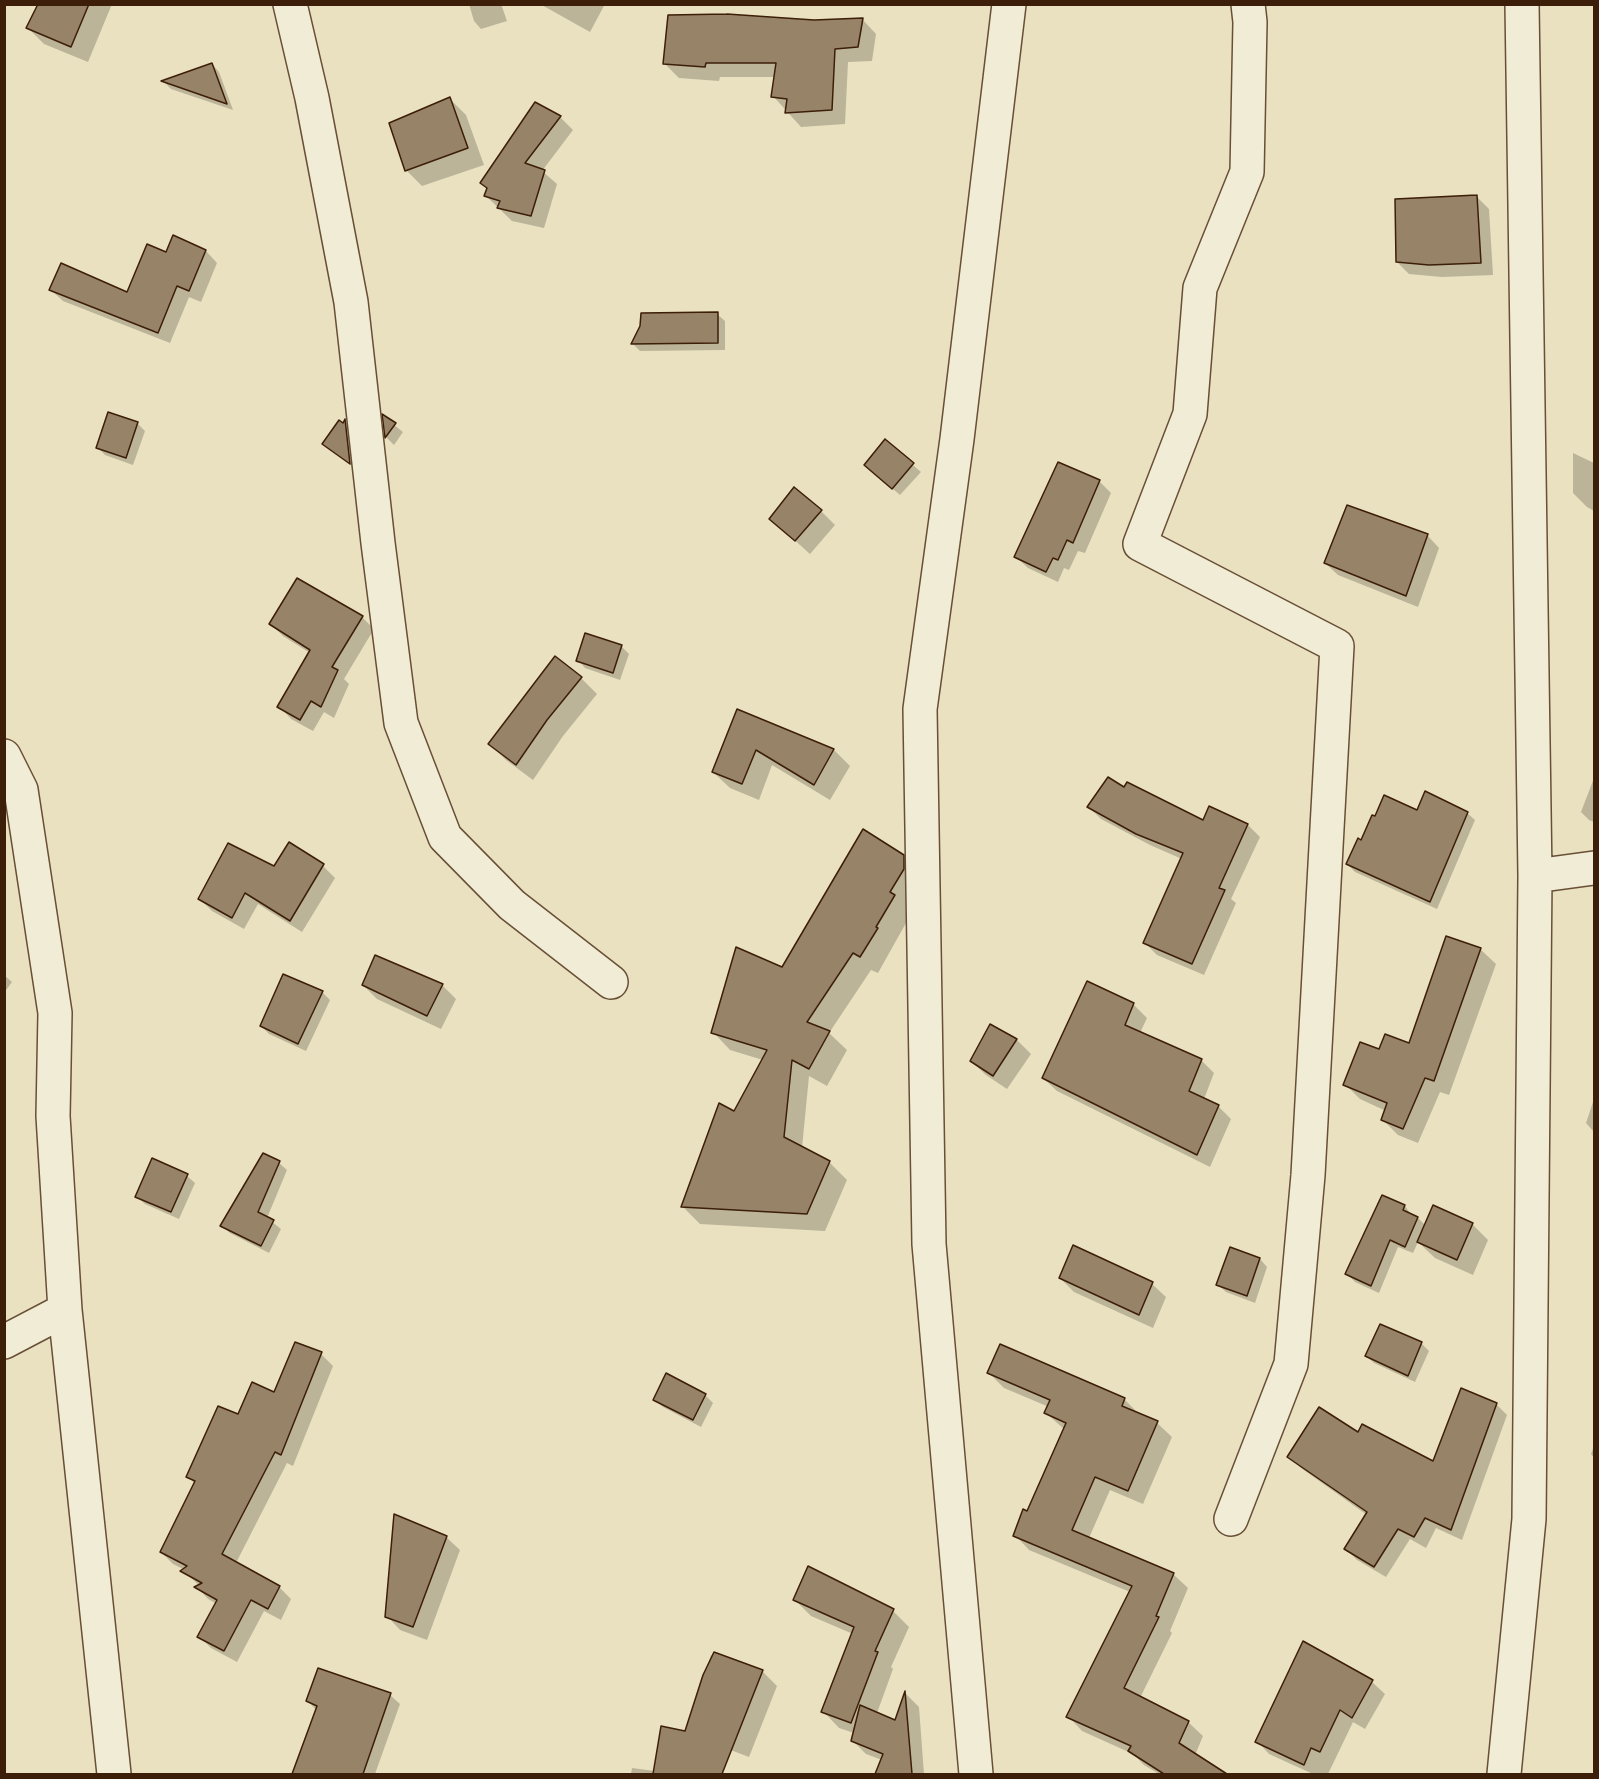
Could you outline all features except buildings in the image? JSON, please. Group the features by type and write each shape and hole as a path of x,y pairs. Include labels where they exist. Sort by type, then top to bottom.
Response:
{"street":[{"path":"290,4 312,98 351,302 401,723 445,837 512,906 611,982"},
{"path":"975,1774 929,1244 920,709 957,439 1009,4"},
{"path":"1231,1519 1291,1364 1309,1164 1337,645 1140,544 1190,414 1200,288 1247,172 1250,22 1248,4"},
{"path":"1504,1774 1529,1519 1535,876 1522,4"},
{"path":"4,756 21,790 56,1013 53,1116 65,1310 114,1774"},
{"path":"1535,876 1594,868"},
{"path":"4,1342 65,1310"}]}
